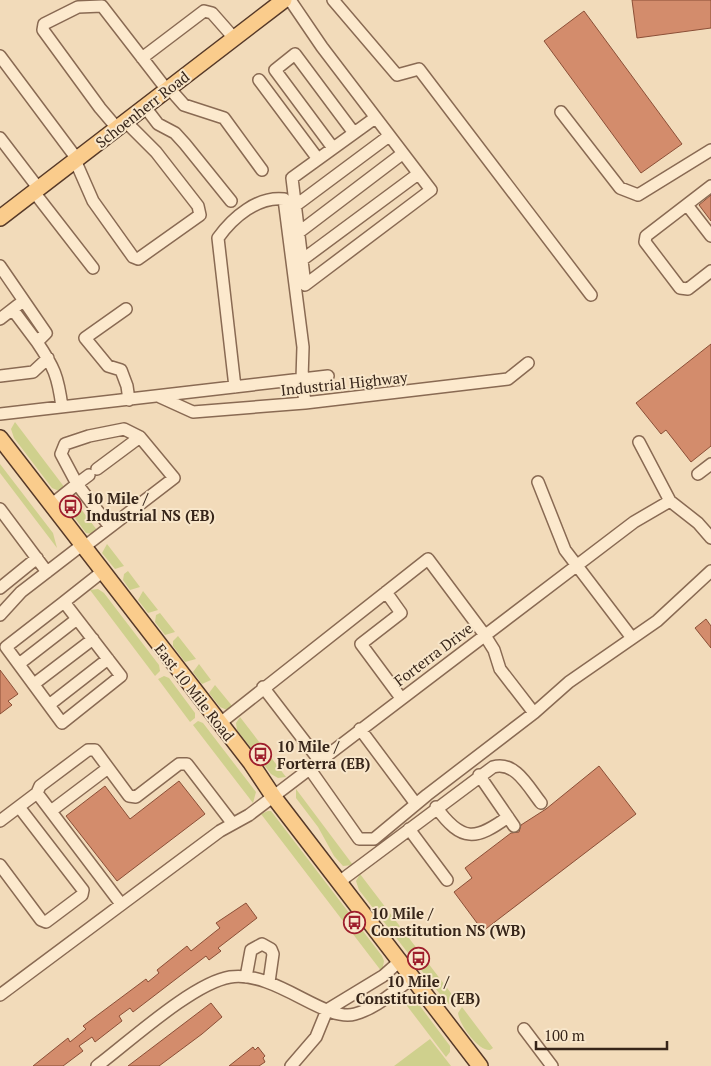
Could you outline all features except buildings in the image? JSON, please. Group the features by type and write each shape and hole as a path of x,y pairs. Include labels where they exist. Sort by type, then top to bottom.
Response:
{"main road":[{"name":"Schoenherr Road","path":"0,218 284,0"},
{"name":"East 10 Mile Road","path":"0,438 480,1066"}],"street":[{"path":"290,0 375,118 430,190 305,285 292,178 375,118"},
{"path":"334,0 397,75 419,69 592,295"},
{"path":"0,56 76,160 93,201 133,256 138,259 143,258 200,215 198,206 156,152 100,108 42,30 43,27 65,12 78,7 102,6 168,89 184,105 224,118 262,170"},
{"path":"142,58 204,11 212,13 234,38"},
{"path":"333,148 275,70 295,54 354,133"},
{"path":"260,80 318,159"},
{"path":"145,107 158,124 175,133 185,144 230,201"},
{"path":"561,112 620,188 638,195 711,150"},
{"path":"295,206 389,136"},
{"path":"0,138 93,268"},
{"path":"298,233 402,154"},
{"path":"302,260 418,174"},
{"path":"711,186 646,236 645,242 680,288 688,289 711,271"},
{"path":"235,387 218,238 227,225 246,210 272,198 284,200 304,347 302,379 305,403"},
{"path":"687,205 711,236"},
{"path":"0,266 46,333 37,342"},
{"path":"0,319 23,302"},
{"path":"126,309 85,338 108,366 120,370 127,386 129,400"},
{"path":"12,310 48,358 59,380 62,406"},
{"path":"2,373 33,372 48,358"},
{"name":"Industrial Highway","path":"160,397 193,412 305,403 508,379 528,363"},
{"name":"Industrial Highway","path":"0,414 160,397 328,376"},
{"path":"0,615 21,592 110,527 174,478 140,437 124,429 88,436 65,444 61,454 77,484 110,527"},
{"path":"51,505 140,437"},
{"path":"639,442 670,501 698,523 711,538"},
{"path":"698,474 711,464"},
{"path":"538,482 561,542 576,566 632,638"},
{"name":"Forterra Drive","path":"0,995 121,904 233,824 249,815 484,634 612,539 670,501"},
{"path":"1,512 47,572"},
{"path":"0,588 37,558"},
{"path":"218,724 428,559 484,634 494,650 500,669 534,714"},
{"path":"64,602 121,676 62,723 6,647 102,572"},
{"path":"309,768 359,839 374,839 416,804 534,714 569,682 657,621 711,572"},
{"path":"386,592 401,612 361,644 401,698"},
{"path":"19,664 77,619"},
{"path":"34,684 93,639"},
{"path":"49,704 108,660"},
{"path":"263,688 319,760"},
{"path":"360,729 416,804"},
{"path":"0,821 37,793 40,786 88,750 95,750 129,796 136,797 180,764 187,764 233,824"},
{"path":"339,882 479,775 499,765 510,767 541,803"},
{"path":"51,810 108,768"},
{"path":"436,808 455,828 469,834 486,832 511,821 479,775"},
{"path":"37,793 121,904"},
{"path":"0,865 42,920 46,922 82,895 83,890 19,807"},
{"path":"408,829 447,880"},
{"path":"246,977 250,950 262,944 271,949 273,954 269,982"},
{"path":"291,1066 316,1037 328,1010 384,976 400,961"},
{"path":"98,1066 198,989 218,980 246,977 269,982 328,1010 341,1015 353,1015 372,1008 413,978"},
{"path":"524,1029 552,1066"}],"green space":[{"path":"15,422 65,488 59,491 52,488 14,438 11,429"},
{"path":"0,464 53,533 57,548 0,473"},
{"path":"71,496 97,530 92,534 86,533 69,510 67,502"},
{"path":"107,544 124,566 115,569 102,553"},
{"path":"128,571 140,587 130,590 123,580 124,574"},
{"path":"98,589 104,593 159,665 160,671 155,676 90,590"},
{"path":"143,591 158,610 148,613 138,600"},
{"path":"160,613 175,632 165,635 155,622 156,615"},
{"path":"178,636 196,659 185,662 173,646 173,641"},
{"path":"199,664 211,680 202,684 193,672"},
{"path":"164,676 169,678 195,713 195,718 190,722 158,679"},
{"path":"215,685 233,707 227,710 220,707 209,693"},
{"path":"240,717 286,777 278,778 271,774 237,730 236,723"},
{"path":"198,721 203,723 256,792 253,803 193,725"},
{"path":"296,789 353,865 343,866 334,856 318,827 296,798"},
{"path":"271,811 382,956 384,961 382,972 261,814"},
{"path":"360,874 457,1001 449,1004 446,1002 359,890 356,881"},
{"path":"406,993 414,998 450,1046 450,1052 446,1057 398,994"},
{"path":"462,1007 493,1048 490,1050 480,1046 465,1030 458,1013"},
{"path":"430,1039 451,1066 394,1066"}],"place":[{"name":"10 Mile / Industrial NS (EB)","path":"70,507"},
{"name":"10 Mile / Forterra (EB)","path":"261,755"},
{"name":"10 Mile / Constitution NS (WB)","path":"355,922"},
{"name":"10 Mile / Constitution (EB)","path":"418,958"}]}
